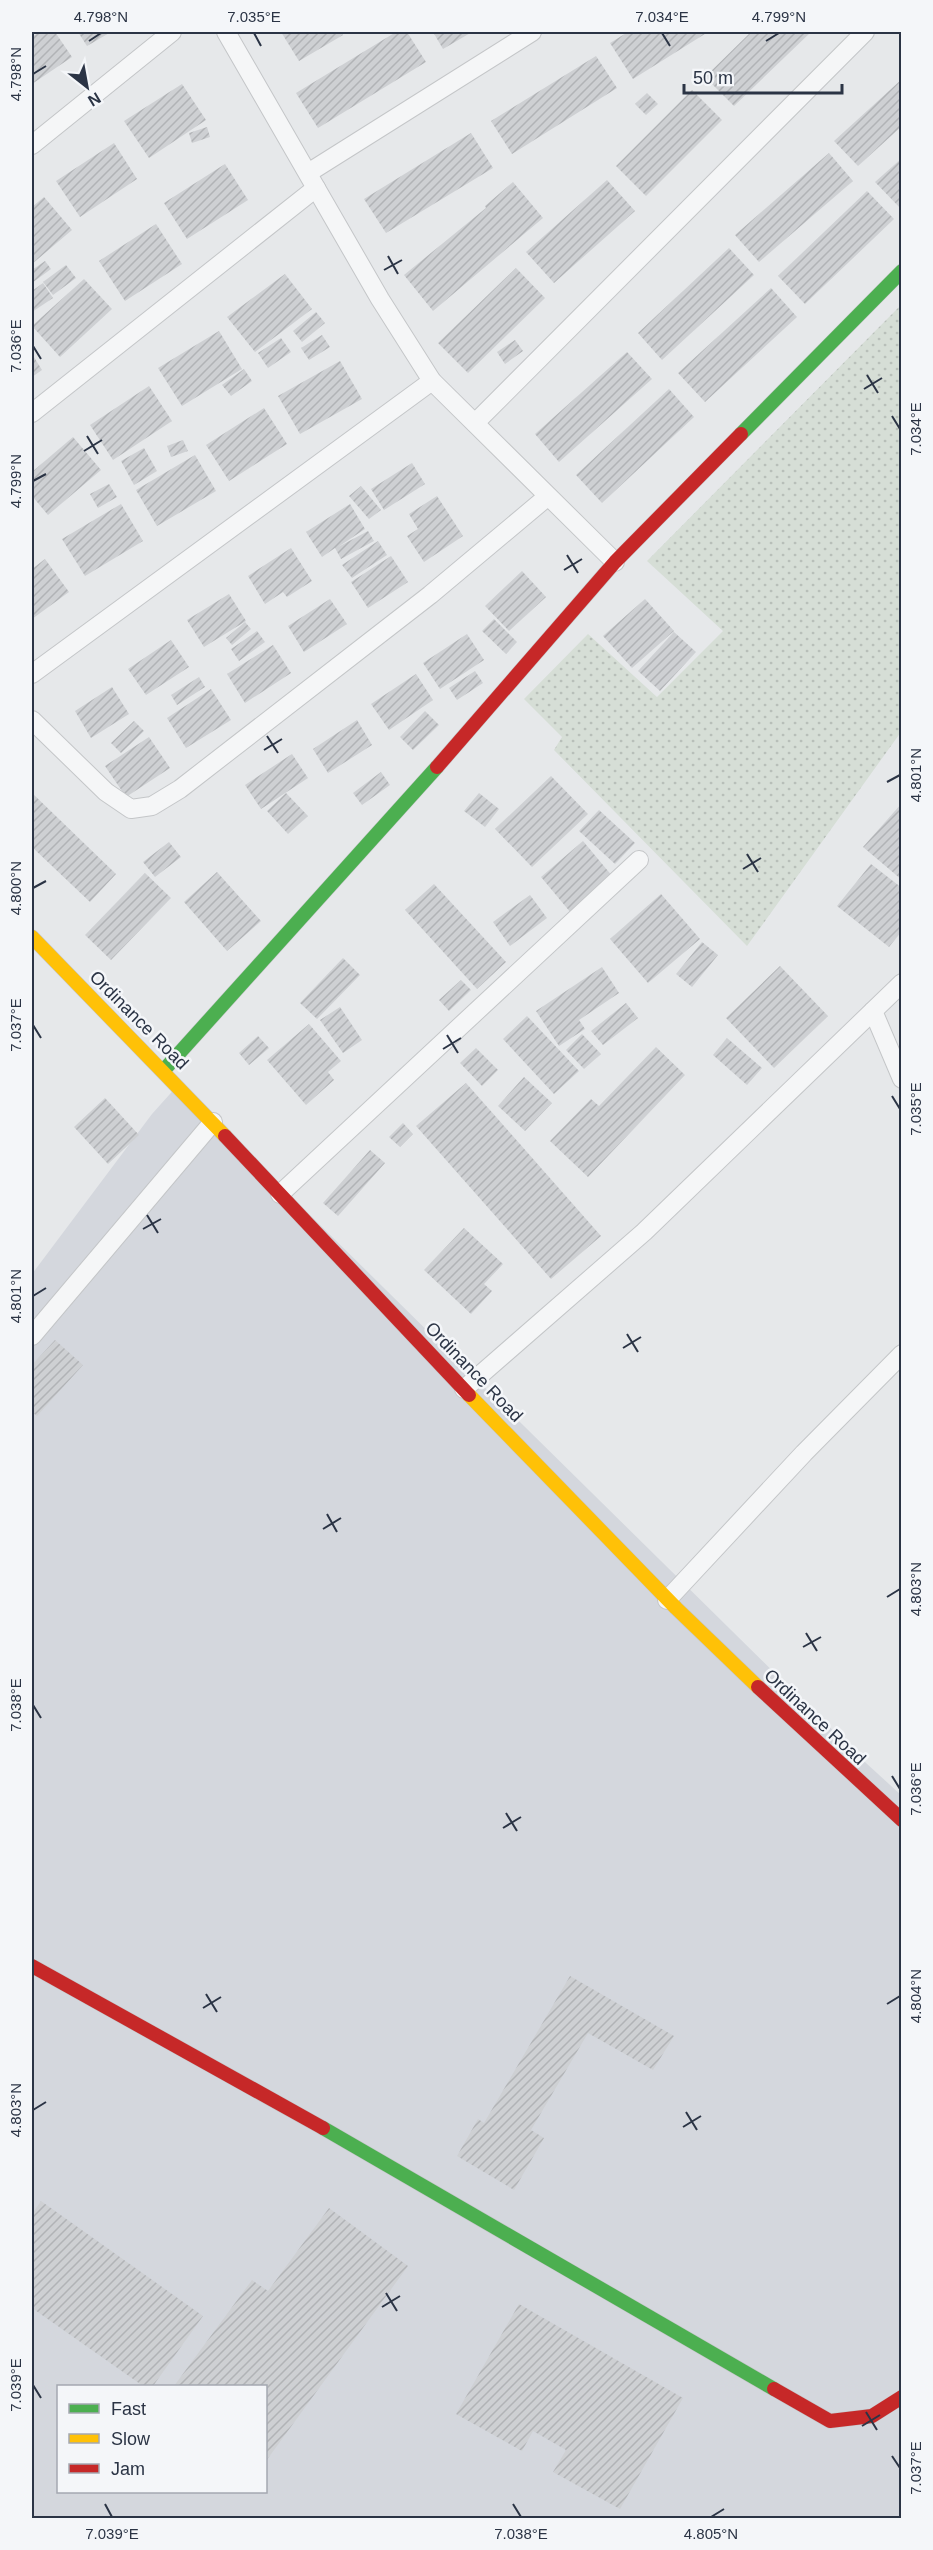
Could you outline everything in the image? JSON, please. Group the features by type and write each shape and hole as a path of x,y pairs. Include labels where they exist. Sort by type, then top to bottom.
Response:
{"street":[{"path":"32,145 172,32"},
{"path":"226,32 380,299 432,381 615,562"},
{"path":"32,413 312,181 532,32"},
{"path":"475,423 866,32"},
{"path":"164,1070 508,688 615,562 902,271"},
{"path":"32,674 432,381"},
{"path":"32,720 106,792 131,809 152,806 180,789 430,595 547,497"},
{"path":"280,1194 639,860"},
{"name":"Ordinance Road","path":"32,937 164,1070 464,1389 667,1600 803,1733 902,1820"},
{"path":"464,1389 644,1232 902,983"},
{"path":"873,1011 902,1079"},
{"path":"32,1336 213,1122"},
{"path":"667,1600 804,1453 902,1354"},
{"path":"32,1966 212,2064 831,2421 872,2416 902,2397"}],"shaded area":[{"path":"901,305 901,732 747,946 554,750 562,737 524,699 588,634 657,697 723,631 647,561"},
{"path":"178,1085 901,1795 901,2518 32,2518 32,1274 152,1114"}],"building":[{"path":"39,32 55,32 72,57 32,84 32,37"},
{"path":"78,32 111,32 87,46"},
{"path":"281,32 341,32 343,35 299,61"},
{"path":"396,32 407,32 426,62 318,128 296,93"},
{"path":"433,32 472,32 443,49"},
{"path":"628,32 708,32 633,79 610,43"},
{"path":"751,32 811,32 734,106 705,77"},
{"path":"596,56 617,88 512,154 491,121"},
{"path":"902,79 902,126 858,166 834,141"},
{"path":"182,84 206,120 149,158 124,121"},
{"path":"692,90 722,120 646,196 616,166"},
{"path":"647,93 658,104 646,115 635,104"},
{"path":"207,127 210,137 192,143 189,133"},
{"path":"471,133 493,168 386,233 364,199"},
{"path":"114,143 137,179 80,217 56,181"},
{"path":"829,153 853,181 759,262 735,235"},
{"path":"902,158 902,210 875,182"},
{"path":"225,164 248,200 187,239 164,203"},
{"path":"607,180 635,211 554,283 526,252"},
{"path":"513,182 543,218 433,311 404,275 486,208 485,206"},
{"path":"867,191 894,219 805,304 778,276"},
{"path":"44,197 72,230 32,264 32,207"},
{"path":"156,224 182,264 125,301 99,261"},
{"path":"729,248 754,275 662,360 638,333"},
{"path":"45,261 51,269 32,283 32,270"},
{"path":"66,265 76,278 53,295 43,282"},
{"path":"516,268 545,298 468,373 438,343"},
{"path":"285,274 312,309 255,352 227,317"},
{"path":"84,279 112,309 60,357 32,326"},
{"path":"43,283 53,298 32,312 32,291"},
{"path":"771,288 797,317 705,402 678,373"},
{"path":"316,312 325,323 302,342 293,331"},
{"path":"219,331 242,369 182,406 158,368"},
{"path":"322,335 330,347 309,360 301,348"},
{"path":"281,338 291,352 268,368 258,353"},
{"path":"515,340 523,351 505,364 497,352"},
{"path":"627,352 652,379 559,462 535,434"},
{"path":"32,354 42,370 32,377"},
{"path":"340,361 362,399 300,434 278,396"},
{"path":"244,369 252,381 231,396 222,385"},
{"path":"149,386 172,421 113,460 90,425"},
{"path":"669,389 694,417 602,503 576,475"},
{"path":"264,408 287,444 229,481 206,445"},
{"path":"73,437 101,470 48,515 32,496 32,472"},
{"path":"183,440 188,451 171,457 167,446"},
{"path":"144,448 157,471 134,485 121,461"},
{"path":"195,455 216,491 157,526 136,490"},
{"path":"412,463 425,484 384,510 371,489"},
{"path":"109,484 117,497 98,508 90,494"},
{"path":"361,486 381,510 369,519 349,496"},
{"path":"437,496 463,536 424,562 407,536 418,529 409,514"},
{"path":"121,504 143,541 85,576 62,539"},
{"path":"350,504 365,529 338,547 368,531 374,541 341,559 335,548 322,557 306,532"},
{"path":"378,541 387,555 352,578 342,565"},
{"path":"291,548 312,581 287,597 283,592 265,604 248,576"},
{"path":"391,556 408,582 368,608 351,582"},
{"path":"45,559 69,592 32,619 32,569"},
{"path":"522,571 546,597 509,631 485,606"},
{"path":"229,594 246,621 204,647 187,620"},
{"path":"330,599 347,624 304,652 288,626"},
{"path":"645,599 674,631 632,668 603,636"},
{"path":"494,619 517,642 506,654 482,631"},
{"path":"245,622 251,629 232,645 226,638"},
{"path":"257,631 265,642 239,661 231,649"},
{"path":"674,632 696,652 660,691 638,671"},
{"path":"467,634 484,660 440,689 423,663"},
{"path":"171,640 189,667 146,695 128,669"},
{"path":"273,645 291,673 245,703 227,674"},
{"path":"475,671 483,683 457,700 449,688"},
{"path":"416,674 433,700 389,730 371,704"},
{"path":"199,677 205,687 177,705 171,695"},
{"path":"112,687 129,714 91,738 75,711"},
{"path":"211,689 231,720 186,748 167,718"},
{"path":"425,711 439,725 413,750 400,737"},
{"path":"357,720 372,745 328,773 313,749"},
{"path":"134,721 144,731 121,753 111,743"},
{"path":"149,737 170,768 126,797 105,766"},
{"path":"292,754 308,778 261,809 245,785"},
{"path":"381,772 390,785 362,805 353,793"},
{"path":"551,776 588,814 532,867 495,829"},
{"path":"32,793 116,874 90,902 32,847"},
{"path":"286,793 308,816 288,834 267,811"},
{"path":"479,793 499,809 485,827 464,811"},
{"path":"902,803 902,880 863,847"},
{"path":"599,810 635,843 615,864 579,831"},
{"path":"583,841 613,877 571,913 541,877"},
{"path":"169,842 181,857 155,877 143,862"},
{"path":"871,864 902,888 902,931 889,947 837,906"},
{"path":"217,872 261,921 227,951 184,902"},
{"path":"145,873 171,898 111,960 85,935"},
{"path":"434,884 506,962 477,989 405,910"},
{"path":"661,894 700,939 648,983 610,939"},
{"path":"530,895 547,918 510,946 493,922"},
{"path":"702,942 718,955 692,987 676,974"},
{"path":"343,958 360,975 317,1019 300,1003"},
{"path":"780,966 828,1016 774,1068 726,1018"},
{"path":"602,967 619,993 579,1020 585,1029 559,1046 536,1011"},
{"path":"461,980 471,990 449,1011 439,1000"},
{"path":"626,1003 638,1018 603,1045 591,1031"},
{"path":"340,1007 362,1040 343,1053 320,1020"},
{"path":"527,1016 579,1071 554,1094 503,1039"},
{"path":"309,1024 341,1061 328,1072 334,1080 306,1105 267,1060"},
{"path":"582,1034 601,1054 584,1069 566,1050"},
{"path":"258,1036 269,1048 249,1065 239,1053"},
{"path":"727,1038 762,1068 747,1085 713,1055"},
{"path":"656,1047 685,1075 588,1177 550,1141 591,1099 599,1106"},
{"path":"476,1048 498,1070 482,1086 460,1063"},
{"path":"524,1077 552,1103 525,1131 498,1106"},
{"path":"466,1083 601,1236 551,1279 416,1126"},
{"path":"105,1098 139,1135 108,1164 74,1127"},
{"path":"403,1123 413,1134 400,1147 389,1137"},
{"path":"370,1150 385,1163 338,1216 323,1203"},
{"path":"464,1228 503,1264 484,1284 492,1291 471,1314 424,1270"},
{"path":"55,1340 83,1365 37,1416 32,1412 32,1365"},
{"path":"570,1976 674,2036 653,2070 588,2033 531,2130 544,2138 514,2190 457,2156 478,2119 484,2123"},
{"path":"41,2201 203,2316 154,2385 142,2385 32,2308 32,2214"},
{"path":"329,2208 408,2266 267,2460 267,2385 175,2385 252,2280 268,2291"},
{"path":"519,2304 683,2398 620,2509 553,2472 566,2450 533,2431 522,2451 456,2414"}],"traffic: fast":[{"path":"741,434 902,271"},
{"path":"164,1070 437,767"},
{"path":"323,2128 774,2389"}],"traffic: slow":[{"path":"32,937 225,1136"},
{"path":"469,1395 676,1608 758,1687"}],"traffic: jam":[{"path":"437,767 615,562 741,434"},
{"path":"225,1136 469,1395"},
{"path":"758,1687 902,1820"},
{"path":"32,1966 323,2128"},
{"path":"774,2389 830,2421 872,2416 902,2397"}]}
